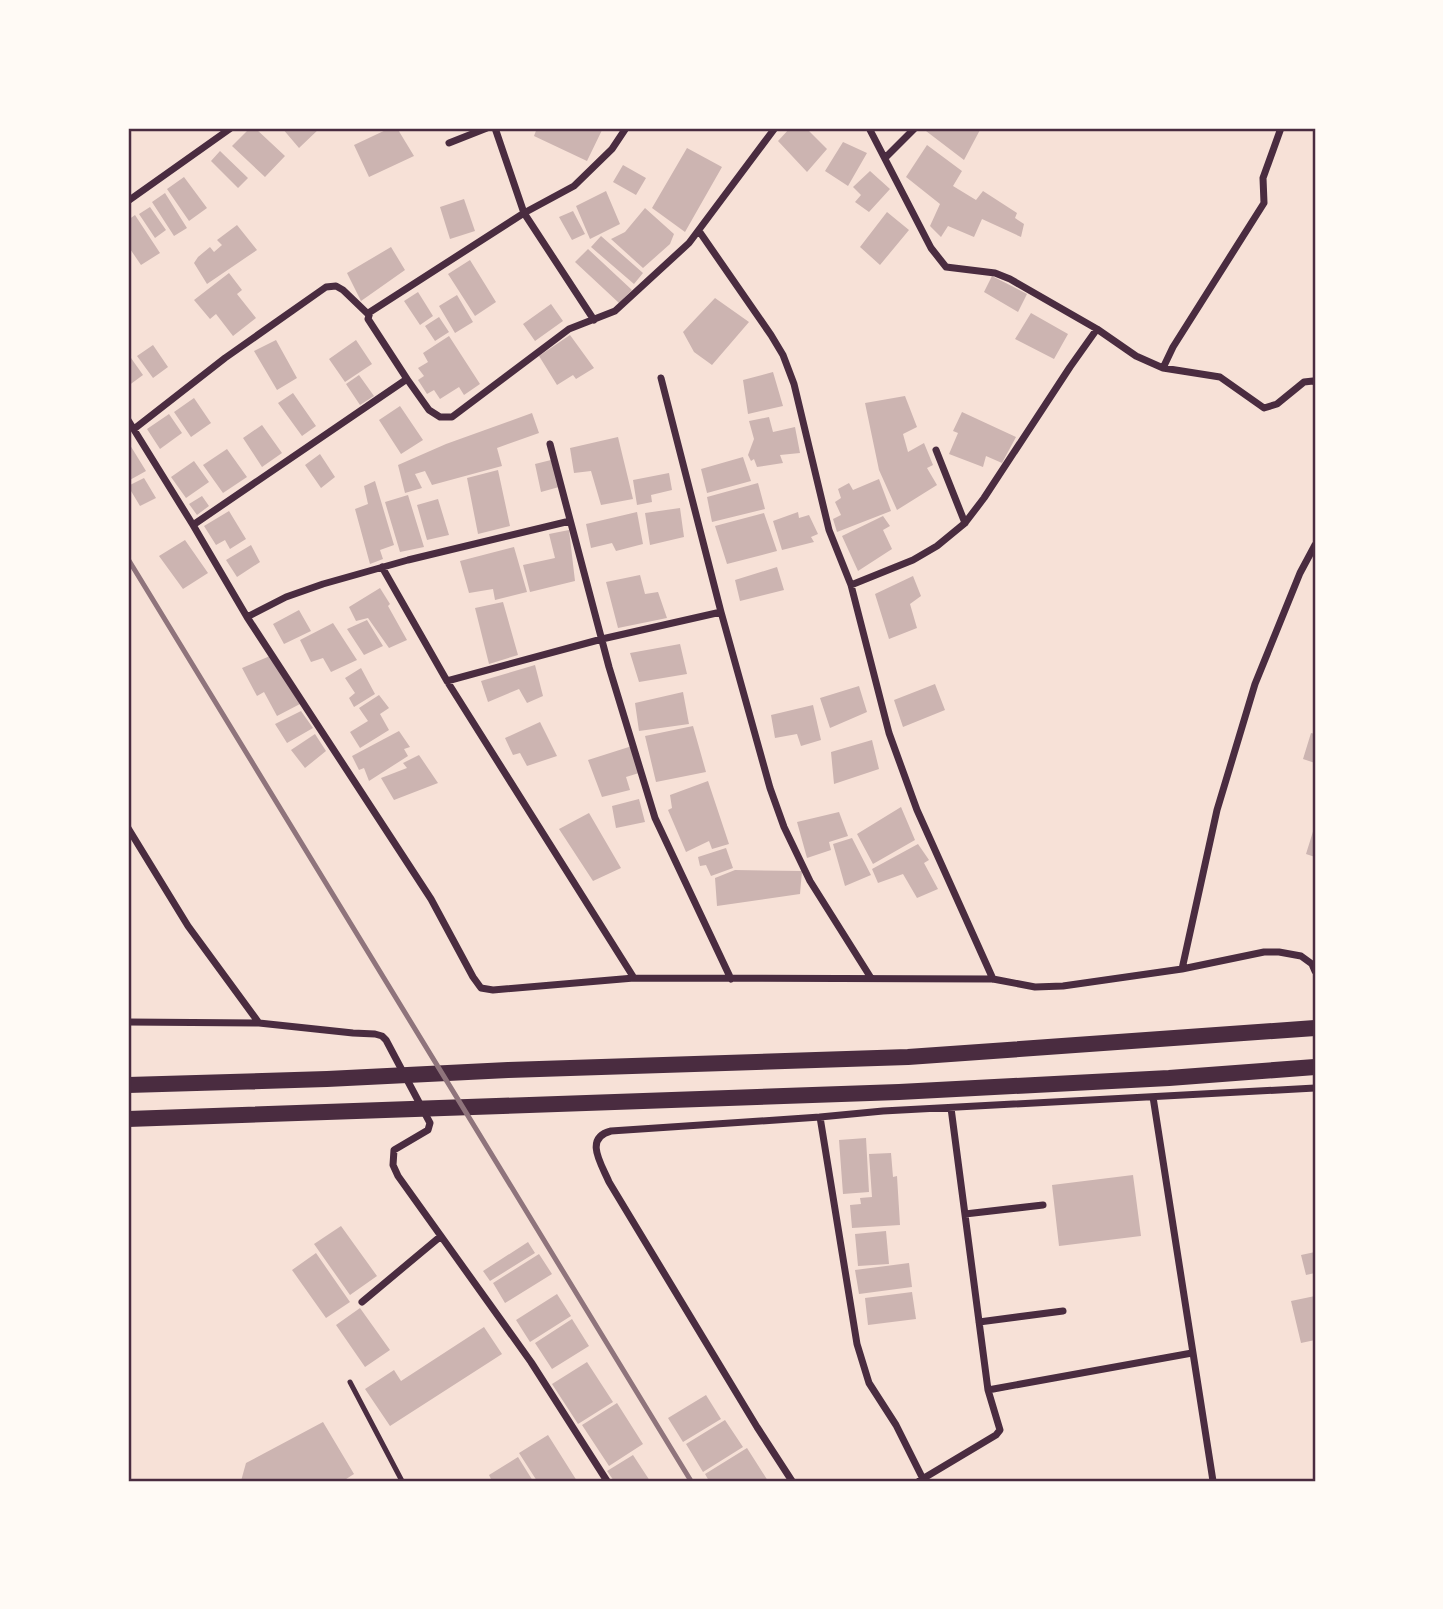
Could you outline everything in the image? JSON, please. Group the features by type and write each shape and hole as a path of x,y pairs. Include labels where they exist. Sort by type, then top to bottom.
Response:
{"highway":[{"path":"128,1085 908,1058 1315,1028"},
{"path":"128,1119 899,1092 1169,1079 1315,1067"}],"street":[{"path":"128,201 231,128"},
{"path":"449,143 487,128"},
{"path":"495,128 524,213 594,320"},
{"path":"369,315 524,213 574,186 612,149 626,128"},
{"path":"134,429 225,358 326,287 336,286 369,315 368,319 429,410 440,417 452,416 569,329 615,311 689,243 775,128"},
{"path":"869,128 931,248 946,267 995,273 1010,279 1097,329 1136,356 1163,368 1220,377 1264,408 1276,404 1304,382 1315,382"},
{"path":"885,158 915,128"},
{"path":"1163,368 1172,347 1264,203 1263,178 1281,128"},
{"path":"699,230 783,355 794,384 829,530 851,585 889,733 906,783 993,979"},
{"path":"851,585 913,560 937,546 965,523 1097,329"},
{"path":"661,378 721,612 770,788 784,828 810,881 871,978"},
{"path":"193,525 407,379"},
{"path":"128,420 247,617 431,899 481,988 493,990 634,978 993,979 1035,987 1063,986 1182,969 1264,952 1301,956 1312,964 1315,971"},
{"path":"550,444 602,639 654,818 732,979"},
{"path":"936,450 965,523"},
{"path":"247,617 323,583 570,521"},
{"path":"1182,969 1217,810 1255,684 1300,573 1315,545"},
{"path":"382,567 447,681 634,978"},
{"path":"447,681 602,639 721,612"},
{"path":"128,828 188,926 260,1023"},
{"path":"128,1022 260,1023 382,1035 430,1123 428,1130 394,1150 393,1165 398,1176 531,1362 607,1481"},
{"path":"792,1481 609,1182 597,1155 600,1136 611,1131 883,1111 1315,1088"},
{"path":"1153,1097 1213,1481"},
{"path":"820,1117 857,1344 869,1383 897,1426 922,1481 1000,1430 988,1391 951,1108"},
{"path":"965,1214 1043,1205"},
{"path":"362,1302 441,1236"},
{"path":"979,1322 1063,1311"},
{"path":"988,1391 1192,1353"}],"lane":[{"path":"350,1382 402,1481"}],"building":[{"path":"250,128 255,128 285,156 265,177 232,146"},
{"path":"282,128 320,128 299,148"},
{"path":"390,128 397,128 414,156 369,177 354,145"},
{"path":"537,128 603,128 587,161 534,136"},
{"path":"790,128 806,128 827,149 807,172 778,141"},
{"path":"929,128 981,128 964,160 926,131"},
{"path":"843,142 867,153 848,186 825,171"},
{"path":"927,145 962,171 953,186 976,200 983,191 1017,213 1015,218 1024,224 1021,237 982,219 974,237 948,226 941,237 930,226 940,204 906,177"},
{"path":"687,148 722,167 685,232 652,208"},
{"path":"220,151 248,178 238,188 211,161"},
{"path":"623,165 646,178 636,195 613,182"},
{"path":"870,171 890,189 869,212 855,202 861,195 853,187"},
{"path":"184,177 207,208 189,221 167,189"},
{"path":"606,191 620,224 590,239 576,206"},
{"path":"165,193 187,228 174,236 152,202"},
{"path":"464,199 475,231 450,239 440,207"},
{"path":"150,207 166,230 155,238 139,214"},
{"path":"645,208 674,234 670,244 643,268 611,239 625,232"},
{"path":"573,211 585,234 572,240 559,217"},
{"path":"887,212 909,230 880,265 860,247"},
{"path":"135,215 160,253 141,265 128,246 128,220"},
{"path":"237,225 257,250 207,284 194,263 210,247 214,252 222,245 217,240"},
{"path":"601,236 643,273 634,284 591,247"},
{"path":"391,247 405,270 361,301 347,273"},
{"path":"588,249 632,290 619,303 575,262"},
{"path":"470,260 496,302 475,316 448,274"},
{"path":"229,273 242,290 237,294 256,318 233,336 216,314 210,319 194,300"},
{"path":"992,276 1027,294 1018,312 984,292"},
{"path":"418,292 433,316 420,325 404,301"},
{"path":"457,295 473,322 455,333 439,306"},
{"path":"715,298 749,322 712,365 694,352 683,332"},
{"path":"551,304 563,321 535,341 523,324"},
{"path":"1031,313 1068,334 1054,359 1015,339"},
{"path":"439,317 449,332 435,341 425,326"},
{"path":"570,335 594,368 576,379 573,375 557,385 539,356"},
{"path":"449,336 480,384 464,395 459,387 440,399 434,390 427,394 418,380 424,376 418,368 428,362 423,353"},
{"path":"276,340 297,378 277,390 254,351"},
{"path":"356,340 372,364 345,382 329,359"},
{"path":"153,345 168,367 153,378 137,356"},
{"path":"131,358 143,375 128,386 128,360"},
{"path":"773,372 783,406 748,414 743,380"},
{"path":"359,375 374,396 360,405 346,384"},
{"path":"293,393 316,426 302,436 278,403"},
{"path":"905,396 917,427 903,434 908,452 924,443 933,465 927,468 937,485 897,510 879,470 865,403"},
{"path":"194,398 211,423 191,437 174,412"},
{"path":"400,406 423,440 401,454 379,420"},
{"path":"962,412 1016,437 1002,463 986,456 983,467 949,454 958,433 953,431"},
{"path":"532,413 539,433 497,448 502,466 432,485 425,471 415,474 422,488 405,493 398,465 446,444"},
{"path":"169,414 182,433 160,449 147,429"},
{"path":"769,417 773,432 795,427 800,453 780,455 783,463 757,467 754,459 751,461 748,455 754,439 749,421"},
{"path":"262,425 282,453 262,467 243,438"},
{"path":"618,437 633,499 601,505 591,471 574,473 570,448"},
{"path":"130,445 146,471 128,481 128,447"},
{"path":"227,449 247,477 223,493 203,465"},
{"path":"320,454 335,477 321,488 305,465"},
{"path":"743,457 751,481 707,493 701,469"},
{"path":"551,460 559,487 541,492 535,464"},
{"path":"194,461 209,482 186,498 171,477"},
{"path":"498,470 510,526 478,534 467,478"},
{"path":"669,473 672,490 651,495 652,502 637,505 633,480"},
{"path":"144,478 156,498 140,506 128,486"},
{"path":"879,479 891,511 837,532 833,519 841,515 835,502 841,498 838,489 849,483 853,490"},
{"path":"375,481 394,545 380,550 383,559 370,564 355,509 368,504 364,486"},
{"path":"758,483 765,509 712,522 707,497"},
{"path":"408,495 424,547 400,552 385,502"},
{"path":"202,496 209,506 197,515 189,504"},
{"path":"438,499 449,535 427,540 417,505"},
{"path":"680,508 684,537 650,545 645,513"},
{"path":"229,511 246,539 230,549 225,540 216,545 204,526"},
{"path":"637,512 643,544 616,551 612,543 591,548 586,524"},
{"path":"798,512 799,518 809,515 818,534 811,537 814,542 782,550 773,521"},
{"path":"764,513 777,551 727,564 715,526"},
{"path":"883,516 890,526 883,530 892,549 858,571 842,536"},
{"path":"569,530 575,581 530,592 523,565 555,558 549,534"},
{"path":"185,540 208,573 183,589 159,556"},
{"path":"251,545 260,562 237,577 226,560"},
{"path":"514,547 527,592 495,600 493,589 469,593 460,561"},
{"path":"777,567 784,590 740,601 735,580"},
{"path":"640,575 645,594 658,592 667,618 618,628 606,582"},
{"path":"913,576 921,596 910,604 917,628 889,639 875,594"},
{"path":"380,588 407,640 389,648 368,618 356,621 349,607"},
{"path":"503,602 518,655 489,664 475,608"},
{"path":"299,610 311,631 284,644 273,624"},
{"path":"367,620 383,646 364,655 347,629"},
{"path":"333,623 357,660 331,672 323,658 311,662 300,640"},
{"path":"680,644 687,674 639,682 630,653"},
{"path":"270,656 300,704 277,716 264,692 257,696 242,668"},
{"path":"535,665 543,696 527,703 519,689 488,702 481,681"},
{"path":"361,668 375,694 354,707 349,698 355,693 345,678"},
{"path":"935,684 945,710 903,727 894,700"},
{"path":"859,686 867,712 830,728 820,698"},
{"path":"683,692 689,724 639,731 635,703"},
{"path":"379,695 389,708 380,714 389,730 360,748 350,732 368,721 359,708"},
{"path":"813,705 821,740 801,746 797,734 775,738 771,715"},
{"path":"301,711 313,728 287,743 275,724"},
{"path":"540,722 557,756 527,766 520,753 513,755 505,738"},
{"path":"693,726 706,772 656,782 645,736"},
{"path":"399,731 410,747 404,749 408,756 369,781 364,768 359,770 352,756"},
{"path":"1311,733 1315,734 1315,763 1303,759"},
{"path":"315,734 326,751 305,768 291,750"},
{"path":"872,740 879,769 834,784 831,752"},
{"path":"632,746 639,773 626,777 630,790 602,797 588,760"},
{"path":"419,755 438,783 394,800 381,778 407,768 403,763"},
{"path":"708,781 729,844 712,849 709,841 686,852 668,810 672,808 670,795"},
{"path":"639,799 645,822 616,828 612,806"},
{"path":"901,807 915,840 873,864 857,834"},
{"path":"839,812 848,836 829,842 831,850 807,858 797,822"},
{"path":"589,813 621,868 593,881 559,829"},
{"path":"1315,825 1315,857 1306,854"},
{"path":"852,838 871,875 845,886 833,844"},
{"path":"918,844 929,860 924,863 938,889 917,898 903,874 878,883 872,869"},
{"path":"726,848 733,868 711,876 706,865 700,866 698,857"},
{"path":"735,870 802,871 800,894 717,906 715,878"},
{"path":"866,1138 869,1192 843,1194 839,1140"},
{"path":"891,1153 893,1177 897,1176 900,1225 852,1228 850,1205 861,1204 860,1198 872,1197 869,1154"},
{"path":"1133,1175 1141,1236 1059,1246 1052,1185"},
{"path":"341,1226 377,1276 350,1295 314,1244"},
{"path":"886,1231 889,1264 858,1266 855,1234"},
{"path":"528,1242 535,1253 490,1281 483,1271"},
{"path":"1315,1252 1315,1273 1306,1275 1301,1255"},
{"path":"316,1253 350,1302 326,1318 292,1270"},
{"path":"539,1254 552,1274 505,1303 493,1283"},
{"path":"909,1263 912,1287 859,1294 855,1270"},
{"path":"912,1292 916,1319 868,1325 865,1298"},
{"path":"557,1294 571,1316 530,1342 516,1320"},
{"path":"1315,1296 1315,1340 1301,1343 1291,1301"},
{"path":"360,1308 390,1350 365,1367 336,1325"},
{"path":"572,1319 589,1346 552,1369 535,1343"},
{"path":"484,1327 502,1354 390,1426 365,1389 394,1370 401,1381"},
{"path":"587,1362 613,1402 578,1424 552,1384"},
{"path":"706,1395 721,1419 683,1442 668,1418"},
{"path":"617,1403 643,1444 609,1466 582,1425"},
{"path":"725,1420 743,1447 703,1472 686,1444"},
{"path":"323,1422 354,1474 343,1481 241,1481 246,1463"},
{"path":"548,1435 577,1481 537,1481 519,1453"},
{"path":"747,1448 768,1481 709,1481 705,1474"},
{"path":"633,1455 650,1481 614,1481 607,1471"},
{"path":"518,1457 533,1481 492,1481 489,1475"}],"railway":[{"path":"128,559 691,1481"}]}
